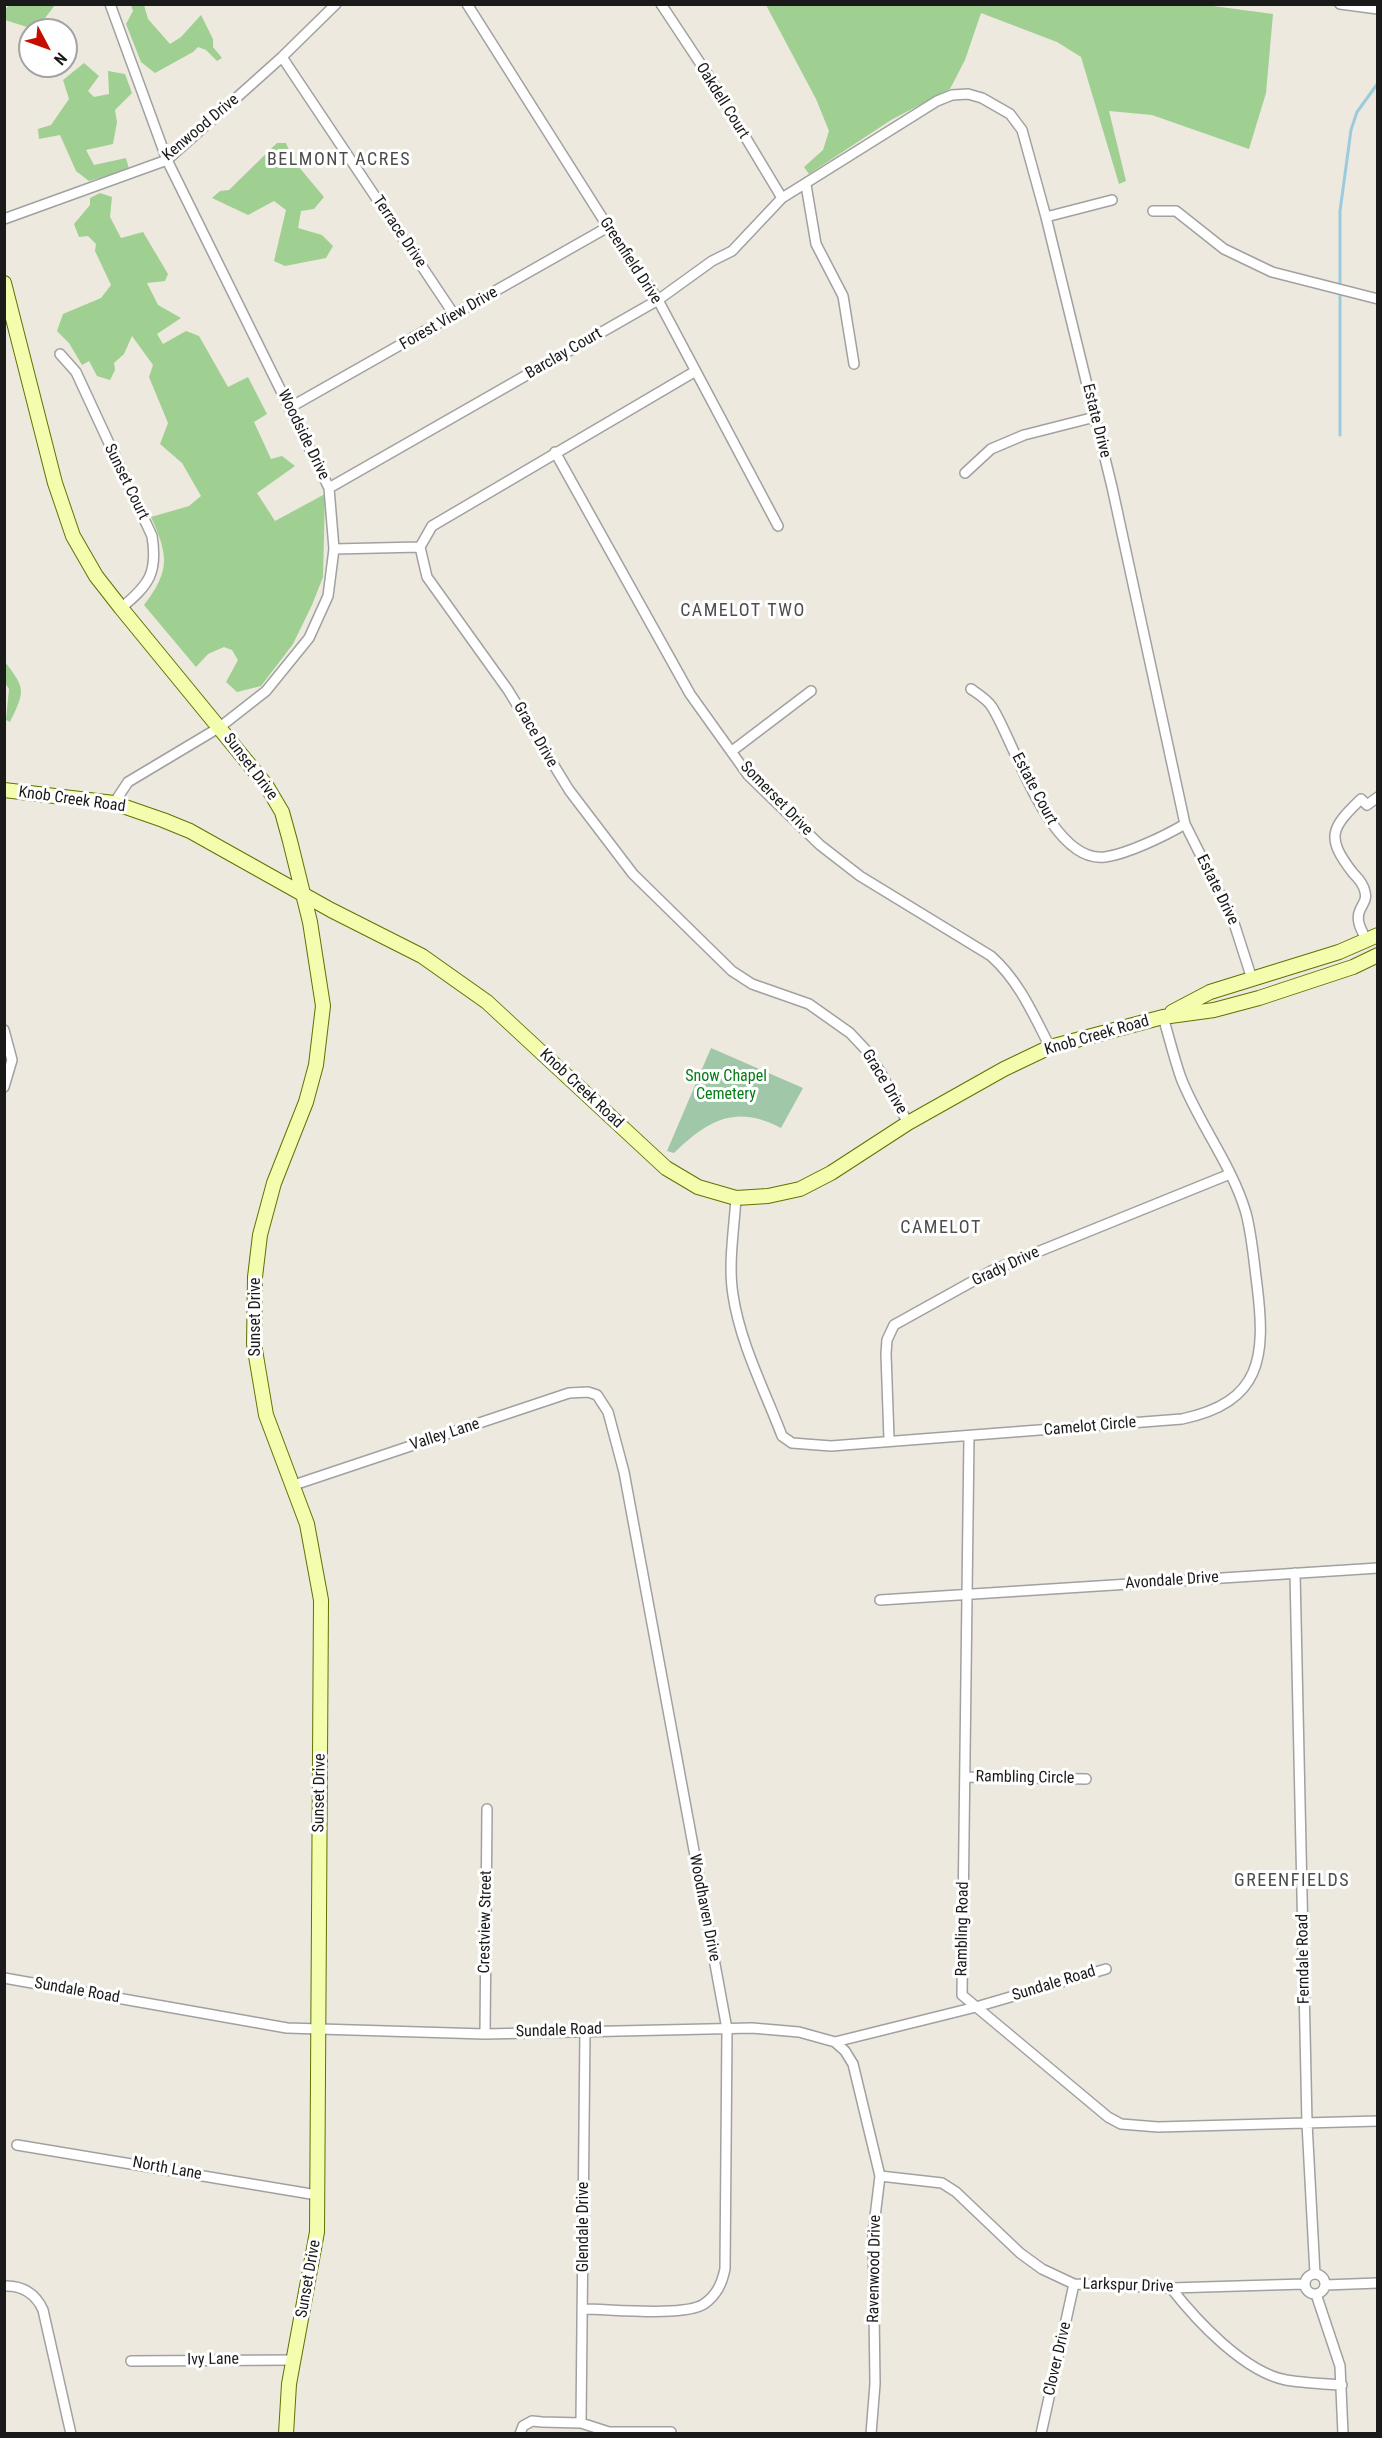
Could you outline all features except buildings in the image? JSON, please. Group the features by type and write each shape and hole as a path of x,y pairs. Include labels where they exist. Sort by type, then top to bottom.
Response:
{"main road":[{"name":"Sunset Drive","path":"4,283 55,483 73,536 96,576 266,785 282,812 304,895 321,982 323,1013 316,1065 306,1102 274,1183 260,1235 254,1312 256,1364 266,1415 294,1485 311,1541 321,1600 316,2245 289,2384 286,2433"},
{"name":"Knob Creek Road","path":"4,790 114,803 189,831 304,895 422,956 488,1002 666,1168 698,1187 736,1198 768,1196 800,1189 831,1173 908,1123 1004,1069 1050,1047 1163,1017 1214,1011 1286,989 1377,956"},
{"name":"Knob Creek Road","path":"1163,1017 1210,992 1372,938"},
{"path":"1372,938 1377,956"},
{"path":"1214,1011 1238,999 1250,986 1252,979 1265,988 1286,989"}],"street":[{"name":"Woodside Drive","path":"110,4 167,160 329,488 334,549 327,596 309,638 266,691 220,727 128,782 114,803"},
{"name":"Kenwood Drive","path":"4,219 167,160 282,57 336,4"},
{"name":"Greenfield Drive","path":"467,4 608,227 657,300 778,526"},
{"name":"Oakdell Court","path":"661,4 708,75 782,198"},
{"path":"1340,4 1377,9"},
{"name":"Terrace Drive","path":"282,57 455,316"},
{"name":"Estate Drive","path":"782,198 952,95 968,94 996,104 1010,114 1022,130 1046,217 1095,417 1185,824 1233,920 1252,979"},
{"path":"806,185 816,244 843,296 854,364"},
{"name":"Barclay Court","path":"329,488 657,300 712,261 732,251 782,198"},
{"path":"1046,217 1112,200"},
{"path":"1153,211 1176,211 1224,249 1272,272 1377,298"},
{"name":"Forest View Drive","path":"289,408 455,316 608,227"},
{"name":"Sunset Court","path":"60,354 76,372 152,536 155,554 148,583 121,608"},
{"path":"334,549 420,547 432,526 443,517 694,372"},
{"path":"965,473 991,449 1024,435 1095,417"},
{"name":"Somerset Drive","path":"555,452 690,694 748,775 820,845 860,876 991,956 1018,986 1050,1047"},
{"name":"Grace Drive","path":"420,547 427,577 508,690 568,790 628,868 732,971 752,984 809,1004 850,1033 879,1070 908,1123"},
{"name":"Estate Court","path":"971,689 991,704 1051,825 1075,848 1104,857 1163,837 1185,824"},
{"path":"732,751 811,691"},
{"path":"1372,938 1358,922 1359,912 1366,900 1365,890 1340,856 1335,844 1334,830 1341,818 1361,799 1367,805 1377,797"},
{"name":"Camelot Circle","path":"736,1198 731,1268 733,1296 744,1337 782,1436 792,1443 812,1446 1182,1419 1221,1406 1246,1386 1261,1354 1260,1308 1246,1213 1230,1174 1182,1080 1163,1017"},
{"path":"4,1030 12,1060 10,1077 4,1087"},
{"name":"Grady Drive","path":"889,1439 886,1340 894,1325 993,1270 1230,1174"},
{"name":"Valley Lane","path":"294,1485 569,1393 588,1392 597,1395"},
{"name":"Woodhaven Drive","path":"584,2309 681,2310 702,2305 719,2289 725,2269 727,2029 624,1472 608,1412 597,1395"},
{"name":"Rambling Road","path":"969,1436 962,1995 1094,2108 1121,2124 1158,2127 1377,2121"},
{"name":"Avondale Drive","path":"880,1600 1377,1568"},
{"name":"Ferndale Road","path":"1295,1573 1307,2123 1315,2274"},
{"name":"Rambling Circle","path":"965,1777 1086,1779"},
{"name":"Crestview Street","path":"484,2034 487,1809"},
{"name":"Sundale Road","path":"4,1978 287,2028 484,2034 752,2028 799,2031 835,2042 976,2007 1106,1969"},
{"name":"Glendale Drive","path":"580,2423 584,2309 585,2030"},
{"name":"Ravenwood Drive","path":"835,2042 845,2051 853,2064 880,2176 873,2233 875,2384 871,2433"},
{"name":"North Lane","path":"17,2145 317,2195"},
{"name":"Larkspur Drive","path":"880,2176 942,2183 956,2192 1020,2253 1042,2269 1074,2284 1171,2288 1304,2284"},
{"path":"1315,2274 1323,2278 1325,2285 1322,2291 1316,2294 1307,2291 1304,2284 1308,2276 1315,2274"},
{"path":"1325,2285 1377,2283"},
{"name":"Clover Drive","path":"1041,2433 1074,2284"},
{"path":"4,2286 20,2288 34,2295 44,2310 71,2433"},
{"path":"1171,2288 1192,2314 1228,2348 1251,2363 1284,2379 1342,2385"},
{"path":"1316,2294 1334,2346 1342,2385 1343,2433"},
{"name":"Ivy Lane","path":"131,2361 294,2360"},
{"path":"520,2433 523,2426 532,2421 580,2423 609,2433 671,2432"}],"green space":[{"path":"9,4 55,5 45,18 18,18 18,24 5,20 5,10"},
{"path":"1198,4 1273,14 1266,93 1249,149 1152,115 1109,111 1126,181 1119,184 1081,57 1057,42 981,13 965,60 950,89 891,120 809,174 804,167 823,150 829,131 816,99 766,5"},
{"path":"131,5 144,5 148,19 170,44 181,37 201,15 213,39 213,47 222,58 217,61 206,50 198,47 155,73 141,62 126,24 133,11"},
{"path":"84,63 99,76 88,91 94,97 109,94 108,71 125,74 132,93 115,110 117,122 113,144 86,150 94,165 126,158 129,169 89,181 76,171 60,135 39,139 38,129 51,125 69,99 63,80 78,78 78,68"},
{"path":"277,143 286,143 293,160 324,197 314,209 301,211 298,228 322,235 333,246 326,258 285,266 274,261 286,210 274,201 248,215 212,198 220,191 229,190"},
{"path":"100,193 112,197 110,217 121,238 143,232 168,274 165,281 147,283 158,305 181,318 157,334 163,344 186,331 199,336 228,387 248,377 267,414 254,422 271,459 282,456 295,466 257,493 275,521 325,494 323,577 293,644 261,686 237,692 226,682 238,660 232,650 224,647 208,654 196,667 144,605 159,582 164,562 161,542 151,517 189,506 201,496 182,463 160,444 168,423 149,377 153,365 132,336 124,354 114,363 115,370 110,380 97,376 89,361 82,365 69,343 57,331 63,314 101,298 111,285 95,251 96,244 88,236 79,237 74,224 90,205 90,198"},
{"path":"5,662 17,678 21,690 21,697 10,722 6,720 9,689 5,683"},
{"name":"Snow Chapel Cemetery","path":"711,1048 803,1088 781,1128 750,1117 723,1119 699,1132 674,1153 667,1151"}],"waterway":[{"path":"1340,435 1340,211 1351,130 1357,112 1378,83"}],"district":[{"name":"BELMONT ACRES","path":"339,160"},
{"name":"CAMELOT TWO","path":"743,611"},
{"name":"CAMELOT","path":"941,1228"},
{"name":"GREENFIELDS","path":"1292,1881"}]}
